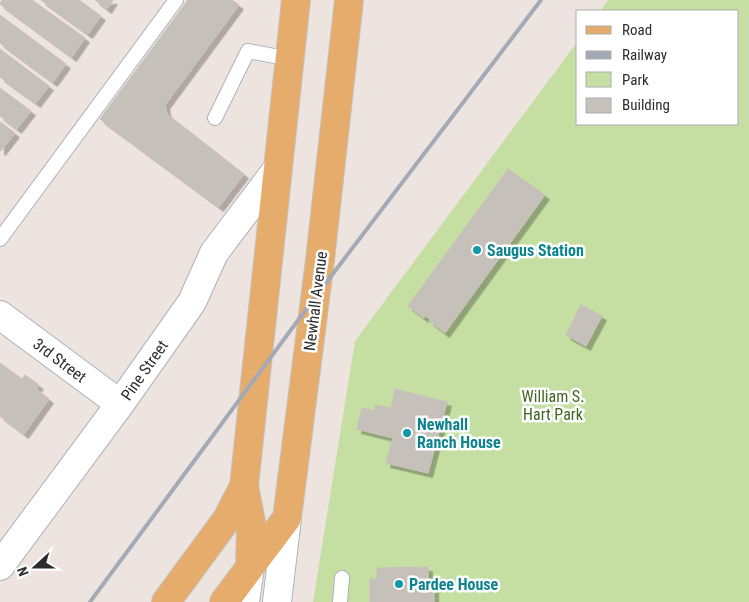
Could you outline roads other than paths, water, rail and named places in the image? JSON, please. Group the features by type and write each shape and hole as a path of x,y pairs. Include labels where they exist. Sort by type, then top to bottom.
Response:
{"main road":[{"path":"250,567 251,522 244,486 296,0"},
{"name":"Newhall Avenue","path":"287,518 320,260 349,0"},
{"path":"166,602 227,519 244,486"},
{"path":"224,602 287,518"}],"street":[{"name":"Pine Street","path":"0,566 120,404 192,302 214,253 278,168"},
{"name":"3rd Street","path":"0,315 120,404"},
{"name":"Newhall Avenue","path":"277,602 287,518"},
{"path":"245,602 250,567"}],"lane":[{"path":"0,239 176,0"},
{"path":"215,118 248,51 290,59"},
{"path":"340,602 342,578"}],"railway":[{"path":"90,602 316,296 541,0"}],"place":[{"name":"Saugus Station","path":"477,250"},
{"name":"Newhall Ranch House","path":"407,433"},
{"name":"Pardee House","path":"399,584"}],"park label":[{"name":"William S. Hart Park","path":"553,405"}]}
